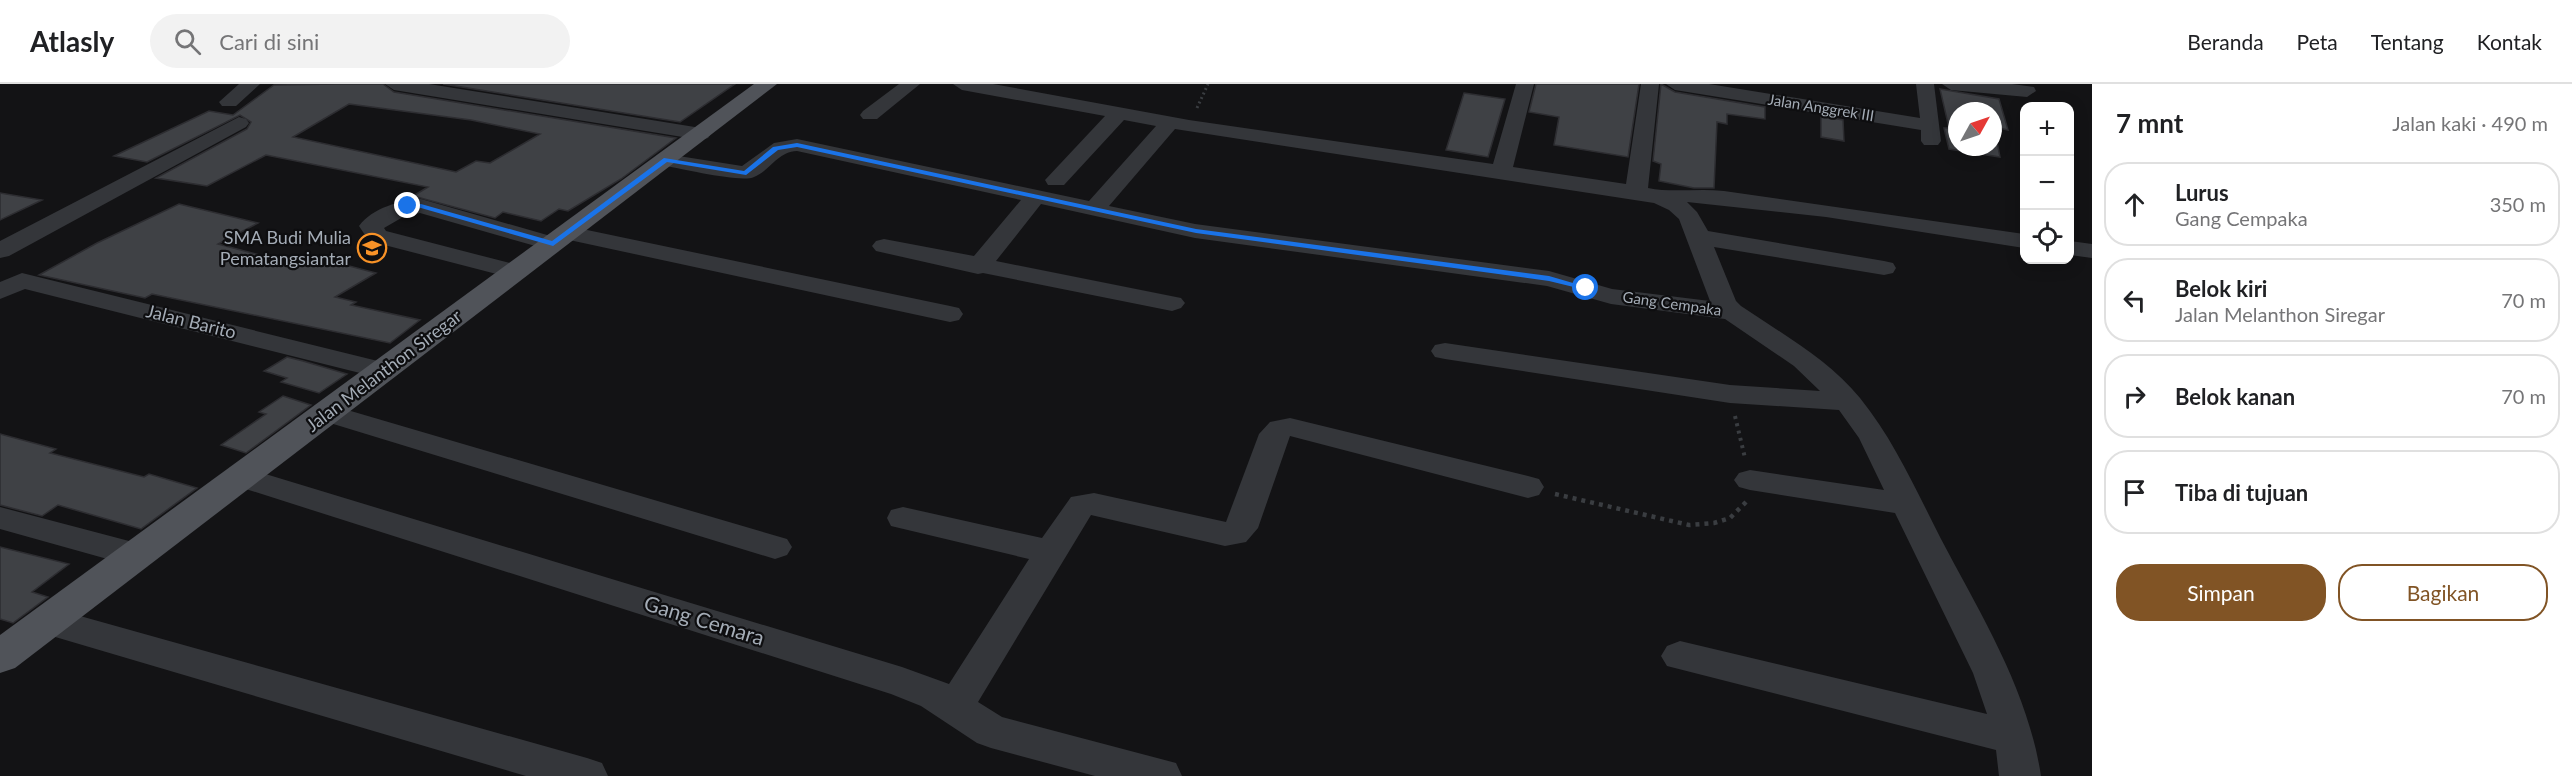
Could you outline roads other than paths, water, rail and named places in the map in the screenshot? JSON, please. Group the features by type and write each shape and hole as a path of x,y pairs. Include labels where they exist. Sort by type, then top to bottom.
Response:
{"main road":[{"name":"Jalan Melanthon Siregar","path":"0,657 767,84"}],"street":[{"path":"229,102 251,84"},
{"path":"394,84 701,134"},
{"path":"870,116 911,84"},
{"path":"962,84 1180,124 1334,149 1502,170 1636,192 1664,198 1680,205 1688,212 1717,290 1732,312 1804,360 1848,402 1873,436 1992,673 2022,766"},
{"path":"1502,170 1525,84"},
{"path":"1636,192 1650,84"},
{"name":"Jalan Anggrek III","path":"1675,84 1931,134 1925,84"},
{"path":"1951,84 2027,91"},
{"path":"1056,180 1119,113"},
{"path":"0,251 239,123"},
{"path":"1094,210 1180,124"},
{"name":"Gang Cempaka","path":"666,160 746,173 776,148 797,145 1034,198 1196,231 1549,279 1611,296 1732,312"},
{"path":"1664,198 1687,195 1786,205 2020,240"},
{"path":"978,267 1034,198"},
{"path":"516,272 377,236 371,226 408,206 421,206 561,238 950,314"},
{"path":"1699,237 1884,268"},
{"path":"884,246 978,267 1172,303"},
{"path":"2074,249 2092,251"},
{"name":"Jalan Barito","path":"7,282 384,371"},
{"path":"1445,351 1730,394 1848,402"},
{"path":"327,413 775,547"},
{"path":"955,707 1050,552 1082,505 1094,504 1234,534 1241,528 1274,434 1290,427 1528,487"},
{"name":"Gang Cemara","path":"241,477 902,682 935,695 972,721 991,731 1161,776"},
{"path":"1750,480 1906,504"},
{"path":"0,518 136,555"},
{"path":"903,518 1050,552"},
{"path":"48,621 587,776"},
{"path":"1680,656 2022,766"}],"place":[{"name":"SMA Budi Mulia Pematangsiantar","path":"372,248"}]}
